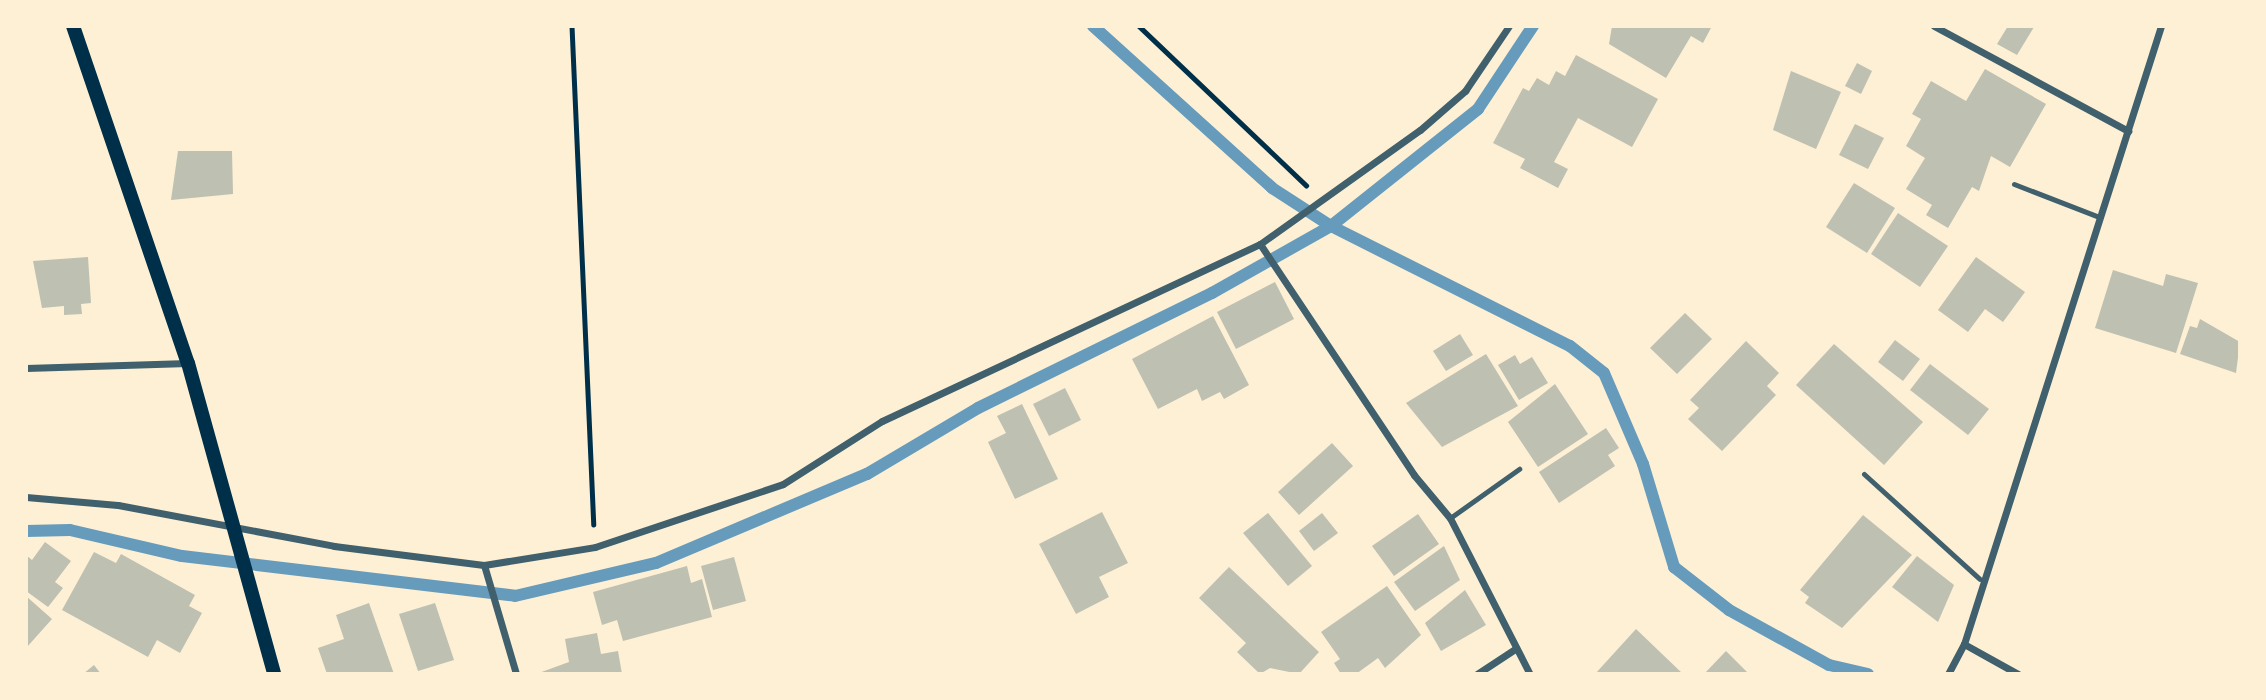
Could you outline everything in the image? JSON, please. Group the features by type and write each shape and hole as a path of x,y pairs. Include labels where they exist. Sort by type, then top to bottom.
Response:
{"main road":[{"path":"73,26 188,363 236,523 274,674"}],"street":[{"path":"26,497 236,523 334,546 484,565 595,547 783,484 882,421 1260,244 1465,90 1509,26"},
{"path":"1934,26 2128,131"},
{"path":"1948,674 1964,644 1980,579 2161,26"},
{"path":"1260,244 1413,475 1450,518 1530,674"},
{"path":"26,368 188,363"},
{"path":"484,565 516,674"},
{"path":"1964,644 2018,674"},
{"path":"1477,674 1515,649"}],"lane":[{"path":"2014,184 2099,218"},
{"path":"1450,518 1519,469"},
{"path":"1864,474 1980,579"}],"path":[{"path":"572,26 595,547"},
{"path":"1139,26 1321,199"}],"building":[{"path":"1612,26 1712,26 1703,43 1691,36 1666,78 1609,44"},
{"path":"2008,26 2034,27 2017,55 1997,44"},
{"path":"1576,55 1658,99 1632,147 1578,118 1554,162 1568,169 1558,188 1520,168 1525,159 1493,143 1523,88 1529,91 1537,78 1549,85 1556,71 1565,76"},
{"path":"1857,63 1872,71 1861,94 1845,86"},
{"path":"1985,69 2046,104 2010,167 1991,156 1979,191 1972,187 1948,228 1926,215 1932,205 1906,189 1925,158 1906,146 1921,119 1912,114 1931,81 1966,101"},
{"path":"1791,71 1841,92 1816,149 1773,130"},
{"path":"1855,124 1884,138 1868,169 1839,155"},
{"path":"178,151 232,151 233,194 171,200"},
{"path":"1854,183 1895,208 1867,253 1826,227"},
{"path":"1898,213 1948,246 1920,287 1871,254"},
{"path":"88,257 91,303 81,304 82,314 64,315 64,306 42,308 33,261"},
{"path":"1976,257 2025,292 2003,322 1985,309 1968,332 1938,310"},
{"path":"2113,270 2163,286 2166,274 2198,283 2176,353 2095,328"},
{"path":"1275,282 1294,319 1236,349 1217,312"},
{"path":"1685,313 1712,339 1677,374 1650,348"},
{"path":"1213,316 1249,385 1224,399 1220,392 1202,401 1197,389 1158,409 1132,359"},
{"path":"2200,319 2240,342 2236,373 2180,354 2190,326 2197,328"},
{"path":"1460,334 1473,355 1446,371 1433,351"},
{"path":"1895,340 1920,359 1903,381 1878,362"},
{"path":"1746,341 1779,373 1767,386 1776,395 1722,451 1688,419 1699,408 1690,400"},
{"path":"1834,344 1923,422 1884,465 1796,385"},
{"path":"1486,354 1518,406 1442,447 1406,403"},
{"path":"1515,355 1520,364 1532,357 1548,383 1519,400 1498,365"},
{"path":"1930,364 1989,409 1968,435 1910,390"},
{"path":"1555,384 1588,434 1538,467 1508,422"},
{"path":"1065,388 1081,420 1049,436 1033,404"},
{"path":"1022,404 1058,479 1015,499 988,442 1006,433 997,416"},
{"path":"1606,428 1619,448 1608,455 1615,466 1559,503 1539,472"},
{"path":"1332,443 1353,466 1299,515 1278,492"},
{"path":"1102,512 1128,563 1099,577 1109,597 1076,614 1039,544"},
{"path":"1268,513 1312,566 1288,586 1243,533"},
{"path":"1322,513 1338,533 1314,551 1299,531"},
{"path":"1418,514 1439,544 1394,576 1372,546"},
{"path":"1863,515 1912,555 1842,628 1805,603 1809,597 1800,590"},
{"path":"45,542 71,561 55,582 63,588 48,607 26,591 26,555 32,560"},
{"path":"1444,546 1460,580 1415,611 1394,582"},
{"path":"94,552 116,563 121,554 195,595 189,606 202,613 180,653 157,640 148,657 62,610"},
{"path":"1917,556 1954,585 1938,622 1892,587"},
{"path":"734,557 746,601 713,610 701,566"},
{"path":"687,566 691,583 702,579 712,617 623,641 617,620 602,625 593,592"},
{"path":"1229,567 1319,652 1299,674 1270,668 1260,674 1237,652 1246,643 1199,598"},
{"path":"1387,586 1421,635 1385,668 1378,658 1356,674 1341,674 1334,663 1340,659 1321,632"},
{"path":"1465,590 1486,625 1441,651 1425,623"},
{"path":"26,596 52,619 27,647 26,657"},
{"path":"369,603 394,674 327,674 318,648 344,639 336,615"},
{"path":"435,603 454,660 418,671 399,614"},
{"path":"1636,629 1683,674 1595,674"},
{"path":"597,633 601,654 618,651 622,674 536,674 569,662 565,639"},
{"path":"1726,651 1749,674 1704,674"},
{"path":"94,665 101,674 83,674"}],"waterway":[{"path":"1093,26 1272,188 1331,226 1570,346 1604,373 1643,464 1674,567 1729,610 1829,665 1868,674"},
{"path":"26,531 70,530 182,556 515,596 656,563 867,474 978,408 1212,293 1331,226 1478,109 1533,26"}]}
